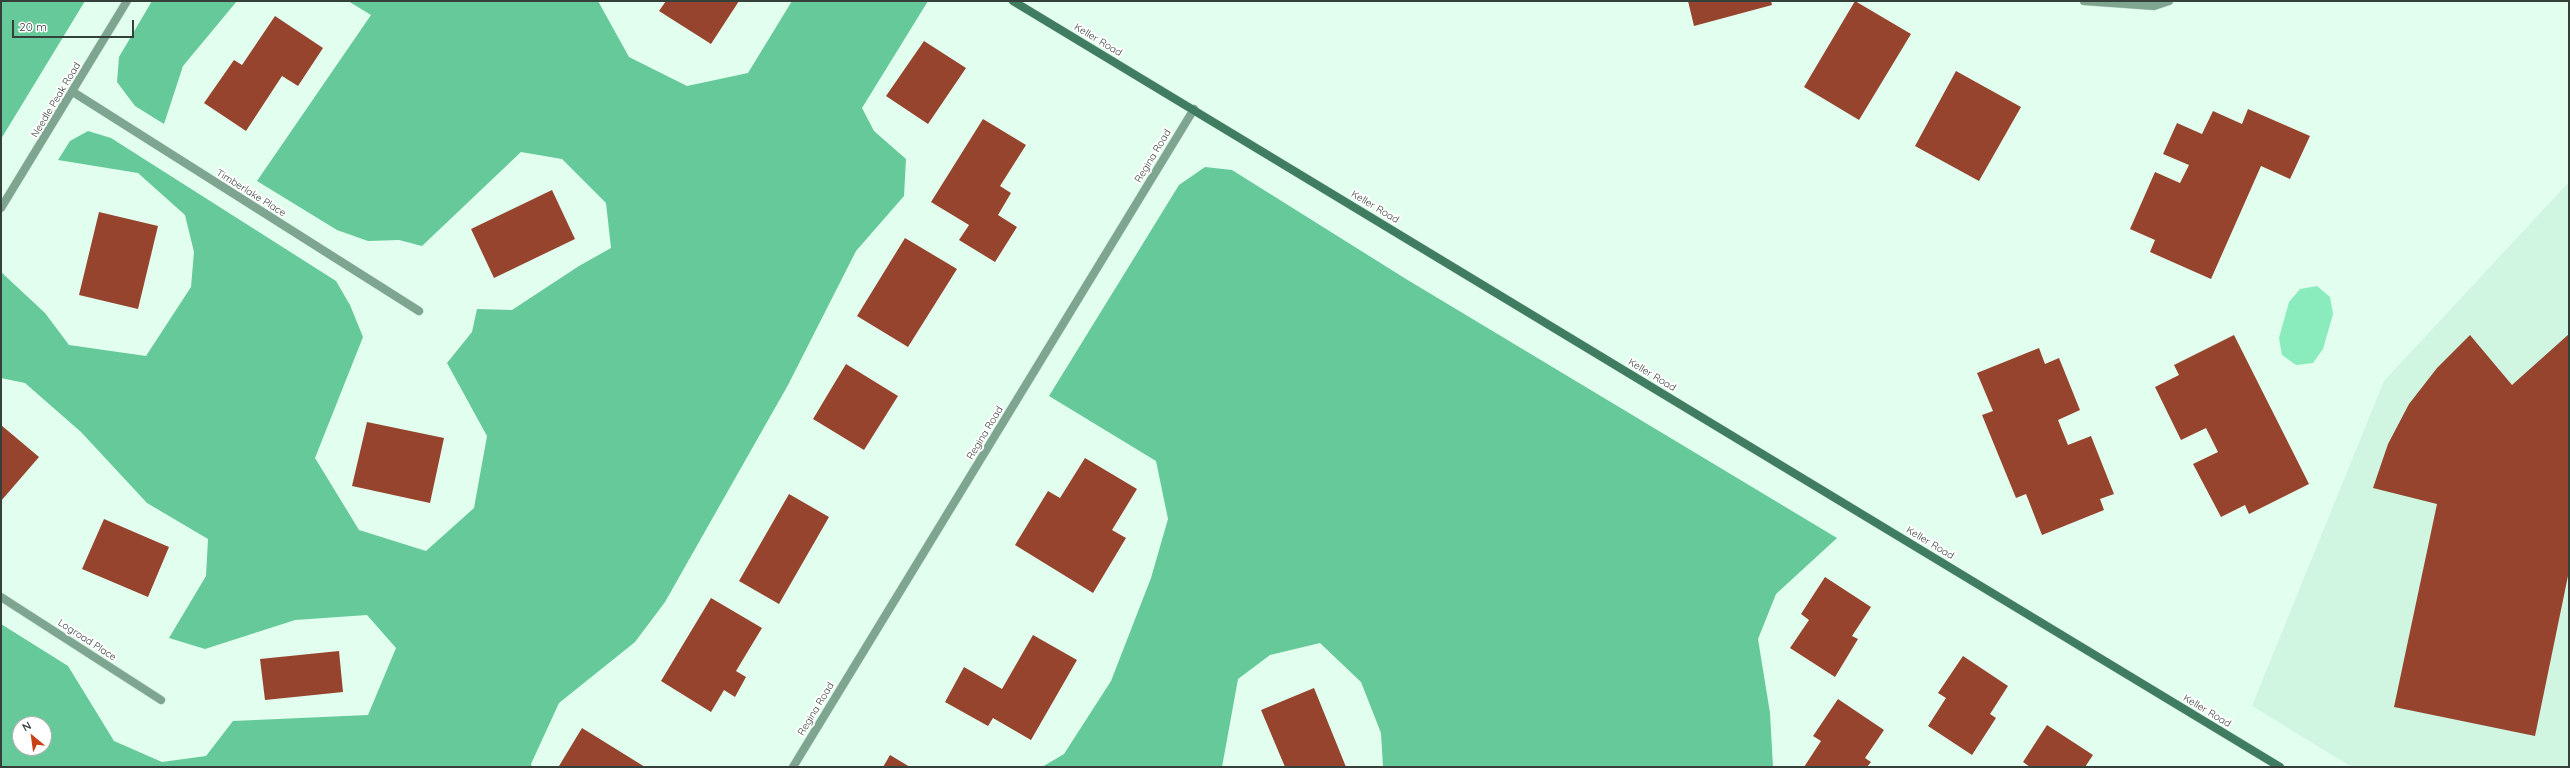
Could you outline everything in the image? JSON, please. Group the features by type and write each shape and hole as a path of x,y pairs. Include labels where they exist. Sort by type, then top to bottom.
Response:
{"street":[{"name":"Needle Peak Road","path":"1,208 127,1"},
{"name":"Keller Road","path":"1013,1 1194,109 2280,767"},
{"path":"2084,1 2154,6 2169,1"},
{"name":"Timberlake Place","path":"73,92 419,311"},
{"name":"Regina Road","path":"793,767 1194,109"},
{"name":"Logroad Place","path":"1,597 161,700"}],"shaded area":[{"path":"1,1 85,1 1,139"},
{"path":"152,1 237,1 183,66 164,124 135,106 117,82 119,57"},
{"path":"348,1 598,1 629,57 687,86 748,73 792,1 928,1 862,108 874,131 906,159 904,196 856,251 788,385 665,602 635,642 559,703 531,764 532,767 1,767 1,624 68,666 114,741 162,762 206,756 233,721 368,715 396,648 367,615 295,620 205,649 169,638 206,576 208,539 147,503 81,432 25,383 1,378 1,272 45,313 69,345 146,356 191,287 194,252 185,215 138,173 58,160 70,141 88,131 111,138 336,281 350,305 363,337 315,458 359,530 426,551 474,508 487,436 447,363 472,332 477,309 512,310 579,266 611,248 606,203 562,159 521,152 422,246 399,240 368,241 337,230 257,181 371,15"},
{"path":"1205,167 1232,170 1406,279 1837,538 1776,594 1758,639 1770,713 1773,767 1383,767 1381,733 1361,682 1320,643 1270,655 1238,679 1222,767 1042,767 1064,754 1111,681 1151,578 1168,519 1156,461 1049,396 1179,185"},
{"path":"2569,182 2569,767 2352,767 2252,706 2384,381"},
{"path":"2317,286 2330,297 2333,314 2323,349 2313,363 2296,365 2282,355 2279,338 2289,302 2300,289"}],"building":[{"path":"666,1 739,1 711,44 659,11"},
{"path":"1688,1 1771,1 1772,5 1694,26"},
{"path":"1855,1 1911,34 1859,120 1804,87"},
{"path":"275,16 323,48 298,86 282,76 246,131 204,103 234,60 242,65"},
{"path":"924,41 966,68 928,124 886,96"},
{"path":"1956,71 2021,107 1979,181 1915,146"},
{"path":"2248,109 2310,136 2290,179 2261,166 2211,279 2150,252 2155,240 2130,229 2155,172 2180,183 2189,165 2163,154 2177,123 2202,134 2213,111 2242,124"},
{"path":"983,119 1026,145 1000,186 1011,193 998,215 1017,227 995,262 959,240 969,225 931,202"},
{"path":"552,190 575,239 494,278 471,229"},
{"path":"99,212 158,226 138,309 79,295"},
{"path":"905,238 957,269 908,347 857,316"},
{"path":"2569,334 2569,571 2535,736 2394,707 2437,504 2373,488 2388,444 2409,404 2437,368 2470,335 2512,385"},
{"path":"2234,335 2309,484 2249,514 2245,505 2221,517 2193,464 2218,452 2206,428 2181,440 2155,387 2179,375 2174,365"},
{"path":"2039,348 2045,364 2059,358 2080,410 2058,420 2068,445 2091,436 2114,494 2100,499 2104,510 2042,535 2026,494 2016,498 1982,415 1993,411 1977,373"},
{"path":"846,364 898,396 864,450 813,419"},
{"path":"367,422 444,438 430,503 352,486"},
{"path":"1,425 39,457 1,501"},
{"path":"1085,458 1137,489 1112,530 1126,538 1093,593 1015,545 1048,491 1060,498"},
{"path":"789,494 829,517 779,604 739,581"},
{"path":"104,519 169,547 148,597 82,569"},
{"path":"1825,577 1871,607 1852,636 1858,639 1835,677 1790,648 1809,620 1801,614"},
{"path":"711,598 762,628 736,671 746,677 735,697 724,690 711,712 661,681"},
{"path":"1033,635 1077,660 1031,740 993,718 988,726 945,702 964,667 1002,689"},
{"path":"339,651 343,692 265,700 260,659"},
{"path":"1963,656 2008,686 1990,714 1996,718 1972,755 1928,726 1946,698 1938,693"},
{"path":"1314,688 1346,767 1285,767 1261,710"},
{"path":"1838,699 1884,730 1865,758 1871,762 1867,767 1804,767 1821,741 1813,736"},
{"path":"2047,725 2093,755 2085,767 2030,767 2023,762"},
{"path":"582,728 645,767 559,766"},
{"path":"890,755 910,767 883,767"}]}
